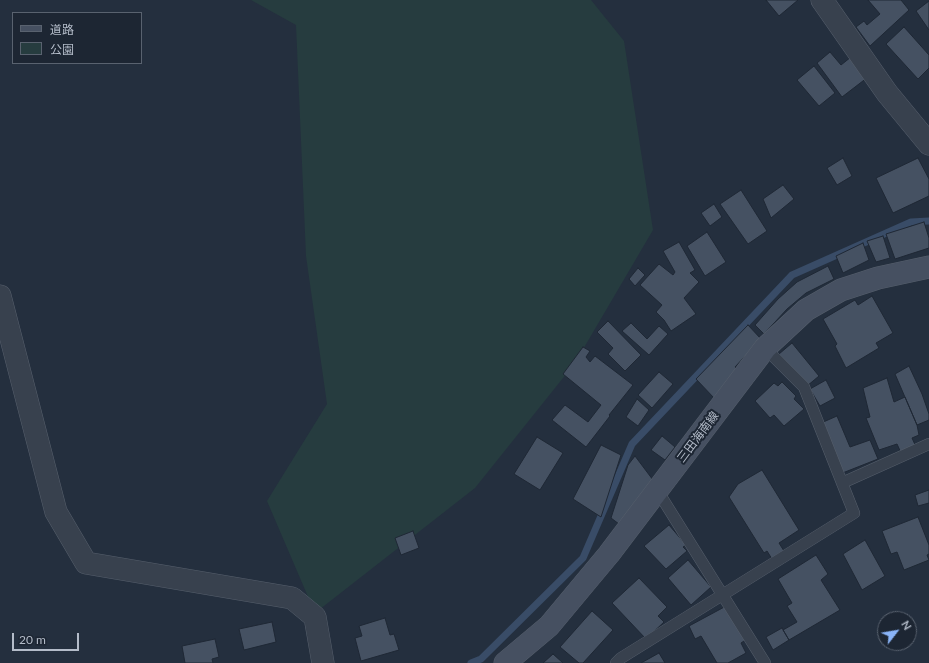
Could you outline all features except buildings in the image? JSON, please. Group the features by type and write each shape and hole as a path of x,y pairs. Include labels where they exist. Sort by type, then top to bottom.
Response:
{"main road":[{"name":"三田海南線","path":"505,663 549,626 608,554 765,348 806,310 841,290 878,278 929,267"}],"street":[{"path":"822,0 886,93 929,144"},
{"path":"0,296 56,512 86,563 292,598 315,617 323,663"}],"lane":[{"path":"616,663 854,512 804,387 765,348"},
{"path":"842,483 929,444"},
{"path":"657,490 765,663"}],"green space":[{"path":"251,0 591,0 624,41 653,230 575,363 475,488 315,613 267,501 327,404 306,256 296,25"}],"waterway":[{"path":"471,663 481,659 583,558 632,444 792,275 911,222 929,221"}]}
